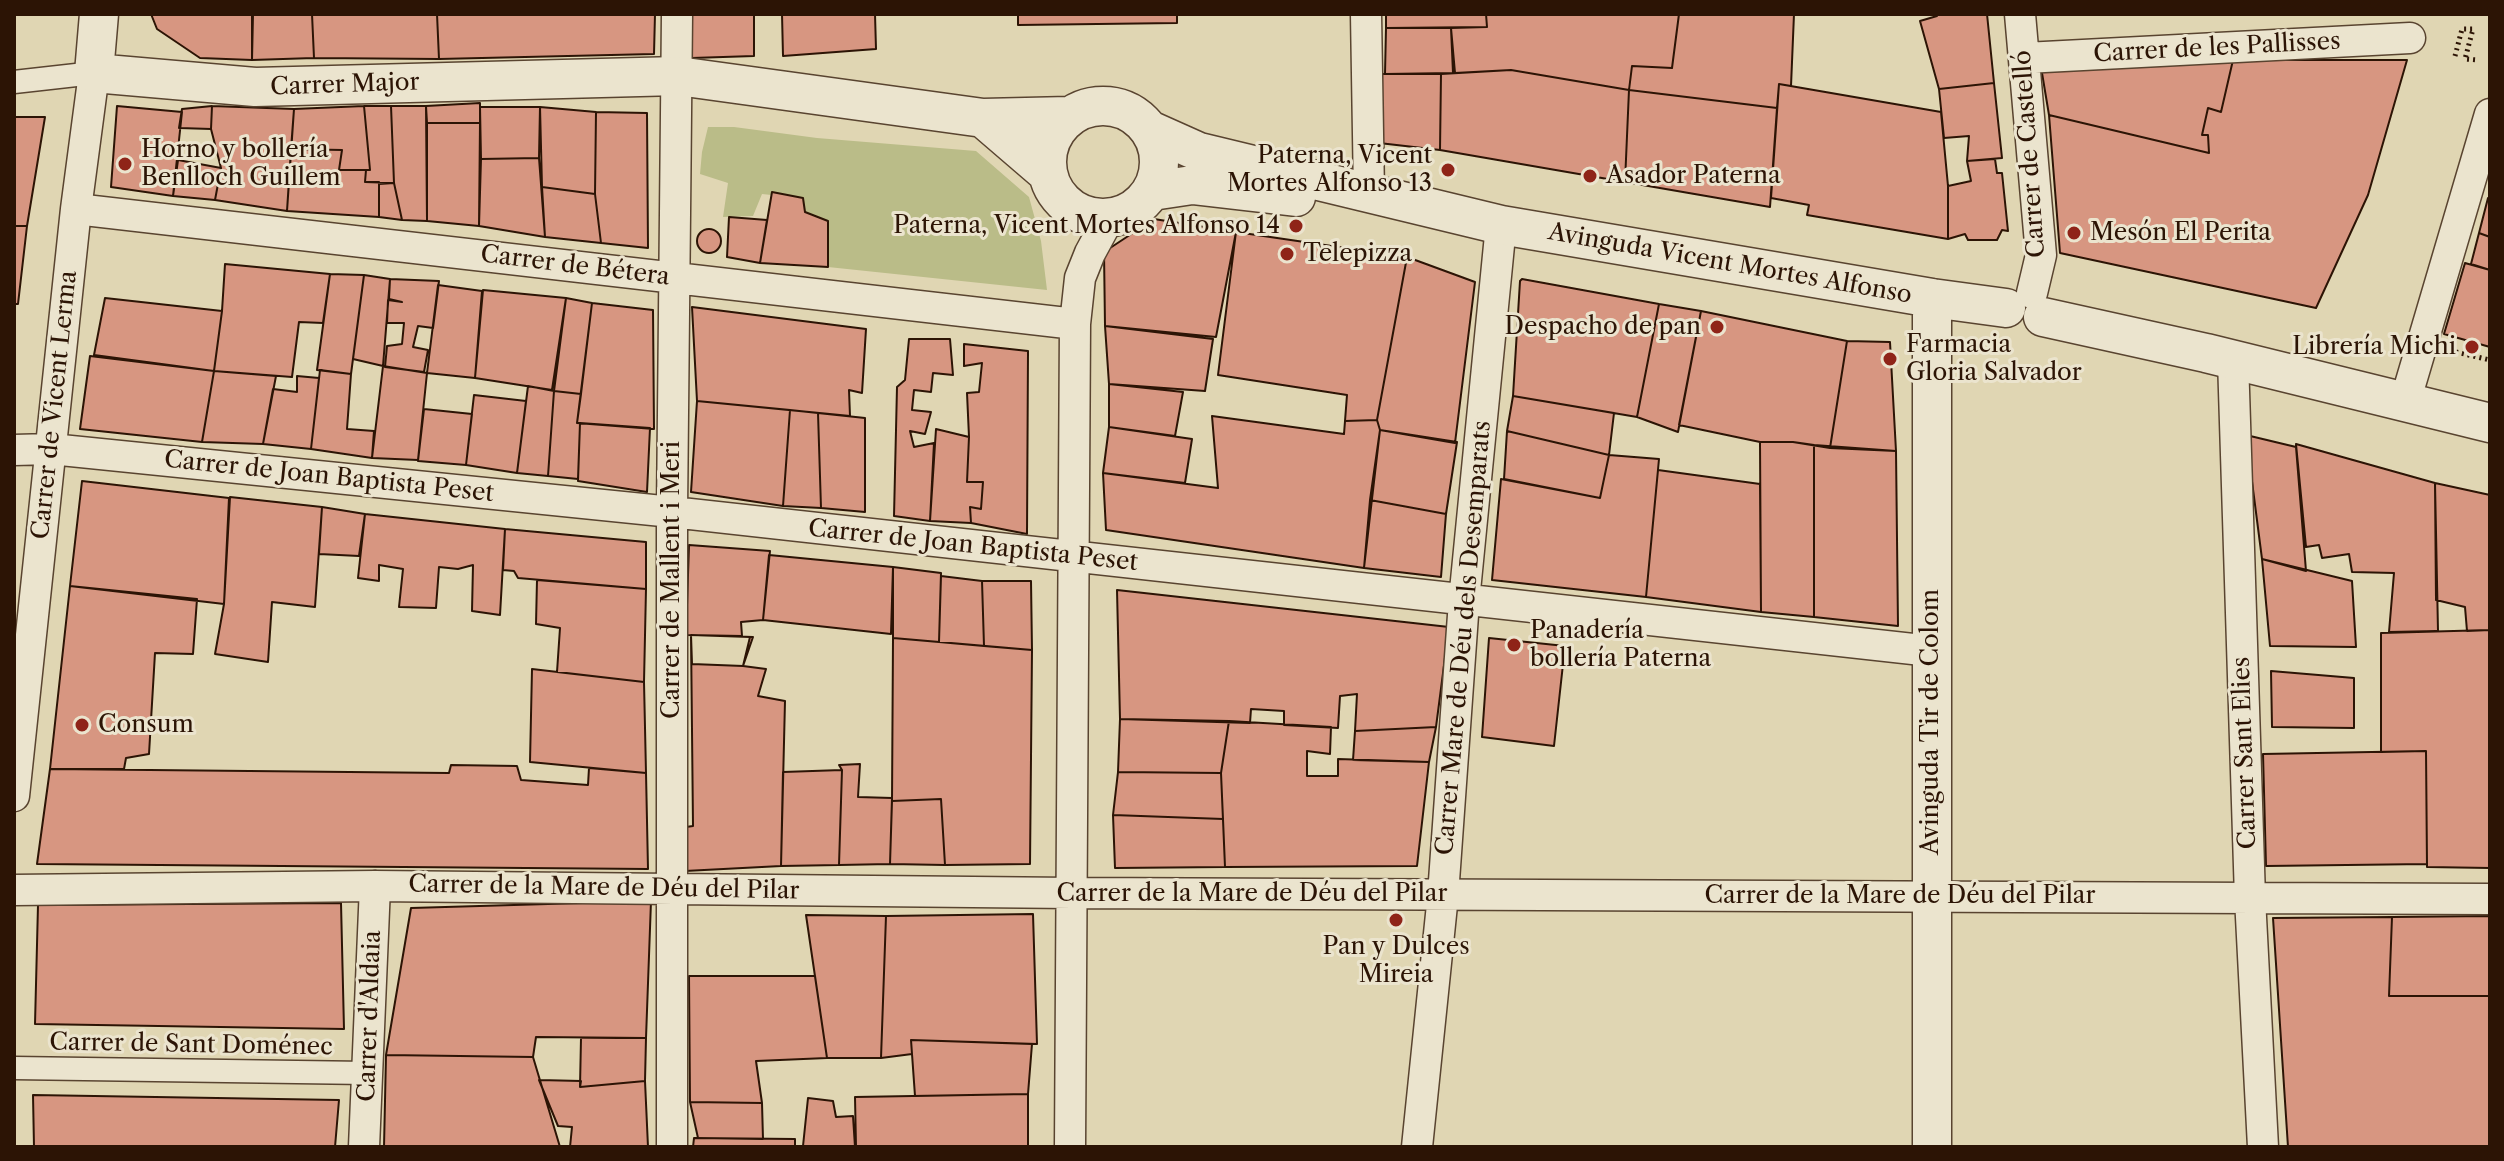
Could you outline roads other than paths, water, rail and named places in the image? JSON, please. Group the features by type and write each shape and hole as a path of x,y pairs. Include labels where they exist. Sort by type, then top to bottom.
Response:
{"street":[{"name":"Carrer de Vicent Lerma","path":"14,796 99,14"},
{"name":"Carrer de Mallent i Meri","path":"672,1147 672,512 677,14"},
{"path":"1366,14 1369,194"},
{"name":"Carrer de Castelló","path":"2020,14 2041,255 2027,306"},
{"name":"Carrer de les Pallisses","path":"2025,58 2410,38"},
{"name":"Carrer Major","path":"14,82 94,73 255,87 678,76"},
{"path":"678,76 983,118 1069,116 1098,105 1128,110 1152,131 1161,161 1152,191 1134,210 1109,218 1082,215 1059,199 1047,173 983,118"},
{"path":"2405,402 2490,114"},
{"path":"1047,173 1049,142 1069,116"},
{"name":"Avinguda Vicent Mortes Alfonso","path":"1152,131 1199,152 1455,215 1932,298 2027,306 2490,423"},
{"name":"Avinguda Vicent Mortes Alfonso","path":"1152,191 1192,185 1455,215"},
{"name":"Carrer de Bétera","path":"76,209 1075,324"},
{"path":"1070,1147 1075,324 1080,278 1109,218"},
{"name":"Carrer Mare de Déu dels Desemparats","path":"1417,1147 1443,895 1464,601 1501,225"},
{"name":"Avinguda Tir de Colom","path":"1932,298 1932,1147"},
{"name":"Carrer Sant Elies","path":"2233,359 2250,898 2263,1147"},
{"name":"Carrer de Joan Baptista Peset","path":"14,450 51,449 672,512 1931,651"},
{"name":"Carrer de la Mare de Déu del Pilar","path":"14,890 375,886 1072,893 2490,899"},
{"name":"Carrer d'Aldaia","path":"364,1147 375,886"},
{"name":"Carrer de Sant Doménec","path":"14,1068 367,1073"}],"place":[{"name":"Horno y bollería Benlloch Guillem","path":"125,164"},
{"name":"Paterna, Vicent Mortes Alfonso 13","path":"1448,170"},
{"name":"Asador Paterna","path":"1590,176"},
{"name":"Paterna, Vicent Mortes Alfonso 14","path":"1296,226"},
{"name":"Mesón El Perita","path":"2074,233"},
{"name":"Telepizza","path":"1287,254"},
{"name":"Despacho de pan","path":"1717,327"},
{"name":"Librería Michi","path":"2472,347"},
{"name":"Farmacia Gloria Salvador","path":"1890,359"},
{"name":"Panadería bollería Paterna","path":"1514,645"},
{"name":"Consum","path":"82,725"},
{"name":"Pan y Dulces Mireia","path":"1396,920"}]}
